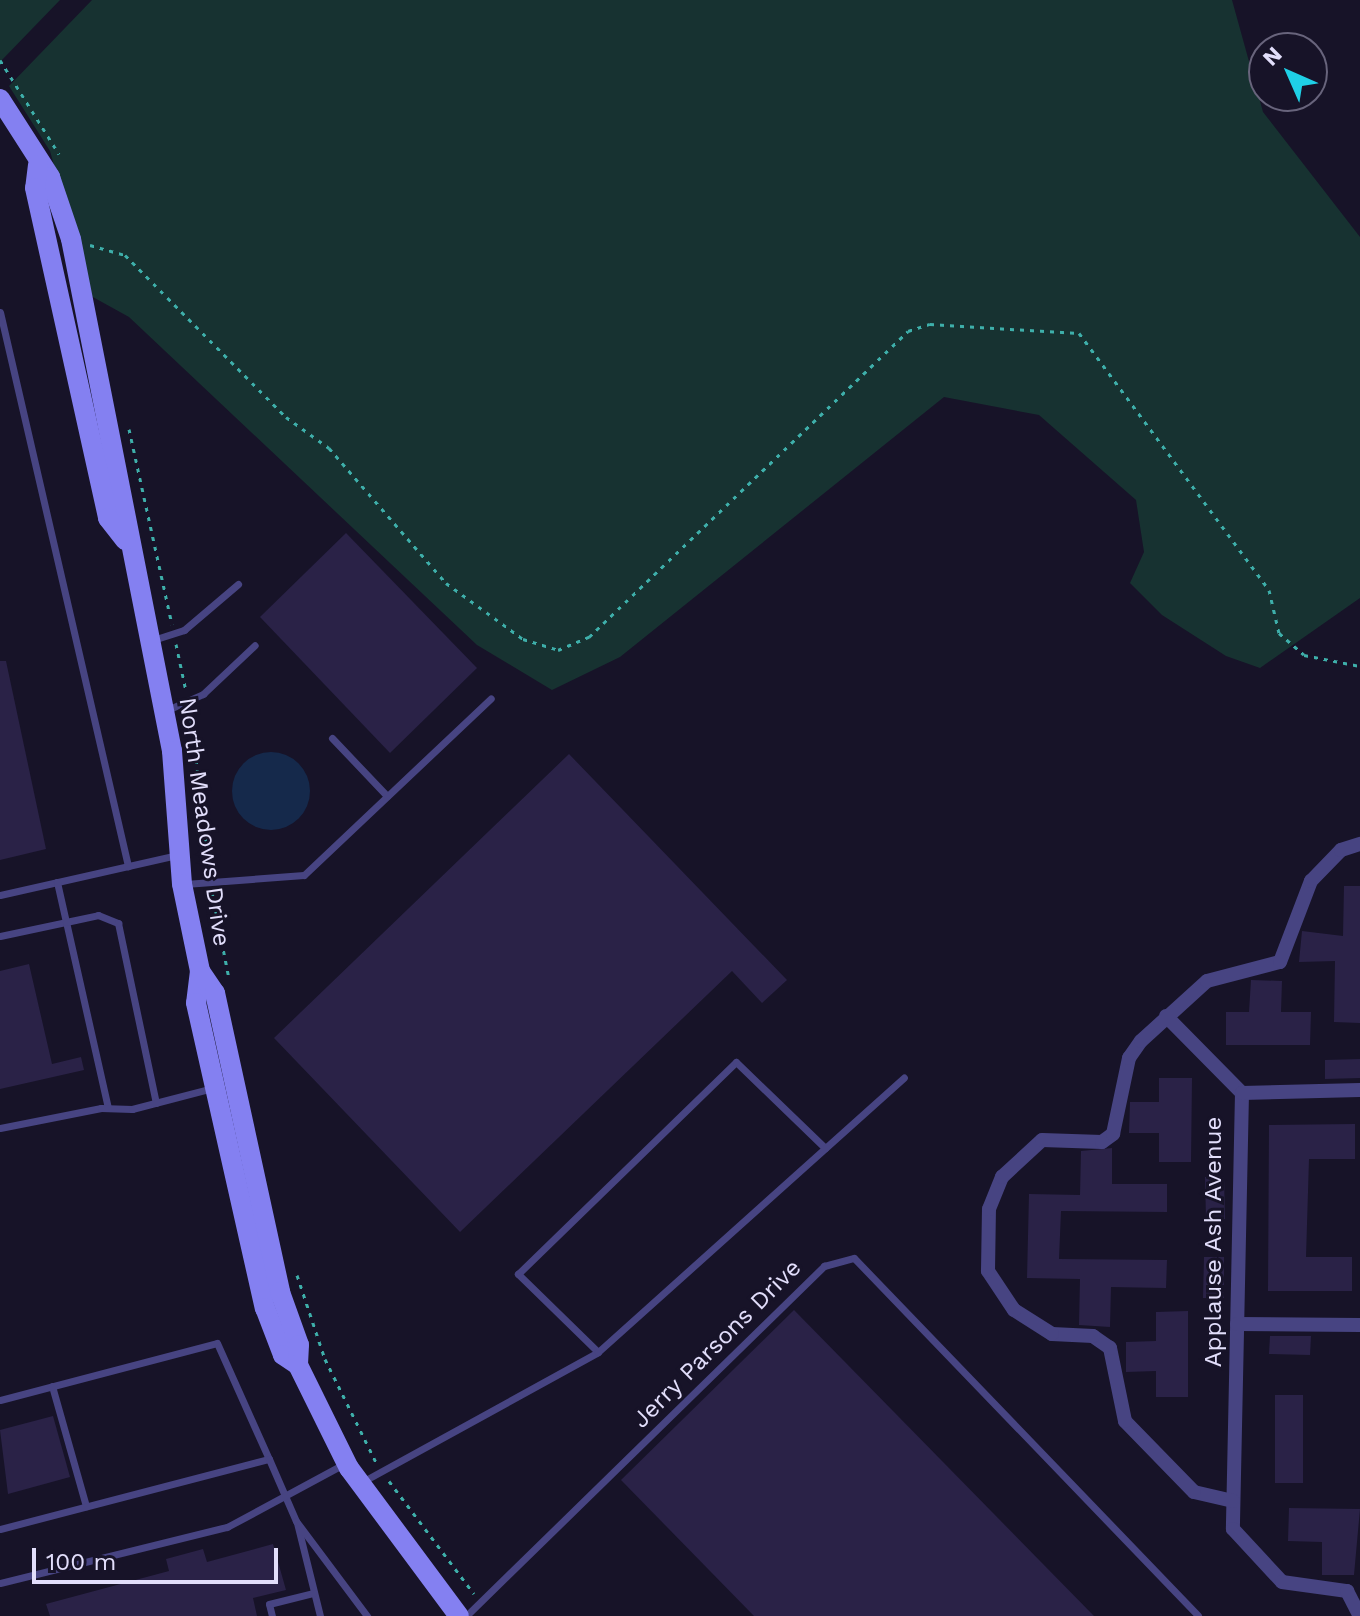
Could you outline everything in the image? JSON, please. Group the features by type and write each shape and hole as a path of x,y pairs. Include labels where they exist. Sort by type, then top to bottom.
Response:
{"street":[{"name":"North Meadows Drive","path":"0,99 38,165 50,177 81,238 129,511 125,540 163,712 182,884 200,971 196,1003 225,1085 298,1365 346,1463 459,1616"},
{"name":"North Meadows Drive","path":"38,165 35,188 108,518 125,540"},
{"path":"1233,1501 1194,1492 1125,1421 1110,1348 1093,1336 1052,1334 1014,1310 988,1271 987,1235 993,1192 1033,1147 1054,1139 1102,1142 1113,1134 1129,1058 1166,1016 1207,981 1280,962 1300,898 1341,850 1360,844"},
{"name":"Applause Ash Avenue","path":"1166,1016 1242,1093 1233,1529 1282,1582 1347,1591 1360,1616"},
{"path":"1242,1093 1360,1090"},
{"path":"1237,1324 1360,1325"}],"lane":[{"path":"0,312 128,866"},
{"path":"147,641 174,635 238,584"},
{"path":"163,712 188,703 255,645"},
{"path":"182,884 304,875 491,698"},
{"path":"332,738 387,796"},
{"path":"0,895 179,854"},
{"path":"57,882 108,1108"},
{"path":"0,936 98,915 118,923 156,1103"},
{"path":"598,1352 518,1274 736,1062 825,1148"},
{"path":"360,1483 598,1352 904,1077"},
{"path":"0,1128 108,1108 156,1103 225,1085"},
{"name":"Jerry Parsons Drive","path":"466,1616 824,1266 854,1258 1198,1616"},
{"path":"0,1400 217,1343 296,1521 320,1616"},
{"path":"52,1386 86,1506"},
{"path":"0,1529 269,1459"},
{"path":"0,1583 227,1527 346,1463"},
{"path":"296,1521 367,1616"},
{"path":"272,1616 269,1604 313,1593"}],"path":[{"path":"0,60 63,169"},
{"path":"81,238 91,259"},
{"path":"81,238 125,255 286,417 329,448 446,583 523,639 558,650 589,637 908,331 930,324 1079,333 1269,590 1279,633 1304,655 1360,666"},
{"path":"128,427 206,793 211,883 232,993"},
{"path":"294,1264 325,1359 360,1440 481,1603"}],"green space":[{"path":"0,0 60,0 0,62"},
{"path":"92,0 1232,0 1248,58 1248,112 1263,112 1360,237 1360,598 1260,668 1226,656 1162,615 1130,583 1144,552 1136,500 1039,415 944,397 620,657 552,690 477,645 129,317 91,296 50,151 9,86"}],"water":[{"path":"271,752 286,755 299,763 307,776 310,791 307,806 299,819 286,827 271,830 256,827 243,819 235,806 232,791 235,776 243,763 256,755"}],"building":[{"path":"346,533 477,668 390,753 260,617"},
{"path":"0,661 6,661 46,849 0,860"},
{"path":"569,754 787,980 762,1003 732,971 460,1232 274,1038"},
{"path":"1344,886 1360,886 1360,1023 1334,1022 1335,961 1299,962 1302,931 1343,936"},
{"path":"29,964 52,1064 81,1057 84,1070 0,1089 0,971"},
{"path":"1251,980 1282,981 1281,1012 1311,1012 1310,1045 1226,1045 1226,1012 1249,1012"},
{"path":"1360,1059 1360,1078 1325,1079 1325,1060"},
{"path":"1159,1078 1192,1078 1191,1162 1159,1162 1159,1133 1129,1133 1130,1102 1159,1102"},
{"path":"1355,1124 1355,1159 1309,1159 1306,1257 1352,1257 1352,1291 1268,1291 1269,1125"},
{"path":"1112,1148 1112,1184 1167,1184 1167,1212 1061,1211 1059,1259 1167,1260 1166,1288 1111,1287 1110,1327 1079,1325 1080,1279 1027,1278 1029,1194 1080,1195 1081,1151"},
{"path":"1205,1177 1224,1177 1225,1219 1206,1219"},
{"path":"1204,1257 1224,1257 1224,1298 1203,1298"},
{"path":"794,1310 1094,1616 754,1616 621,1480"},
{"path":"1188,1311 1188,1397 1156,1397 1156,1371 1126,1372 1126,1342 1156,1341 1156,1312"},
{"path":"1270,1336 1311,1336 1310,1355 1269,1354"},
{"path":"1275,1395 1303,1395 1303,1483 1275,1483"},
{"path":"53,1416 70,1477 8,1494 0,1430"},
{"path":"1289,1508 1360,1509 1354,1575 1322,1575 1322,1542 1288,1541"},
{"path":"273,1544 286,1590 253,1598 257,1616 50,1616 46,1604 169,1571 166,1559 203,1549 207,1562"}]}
